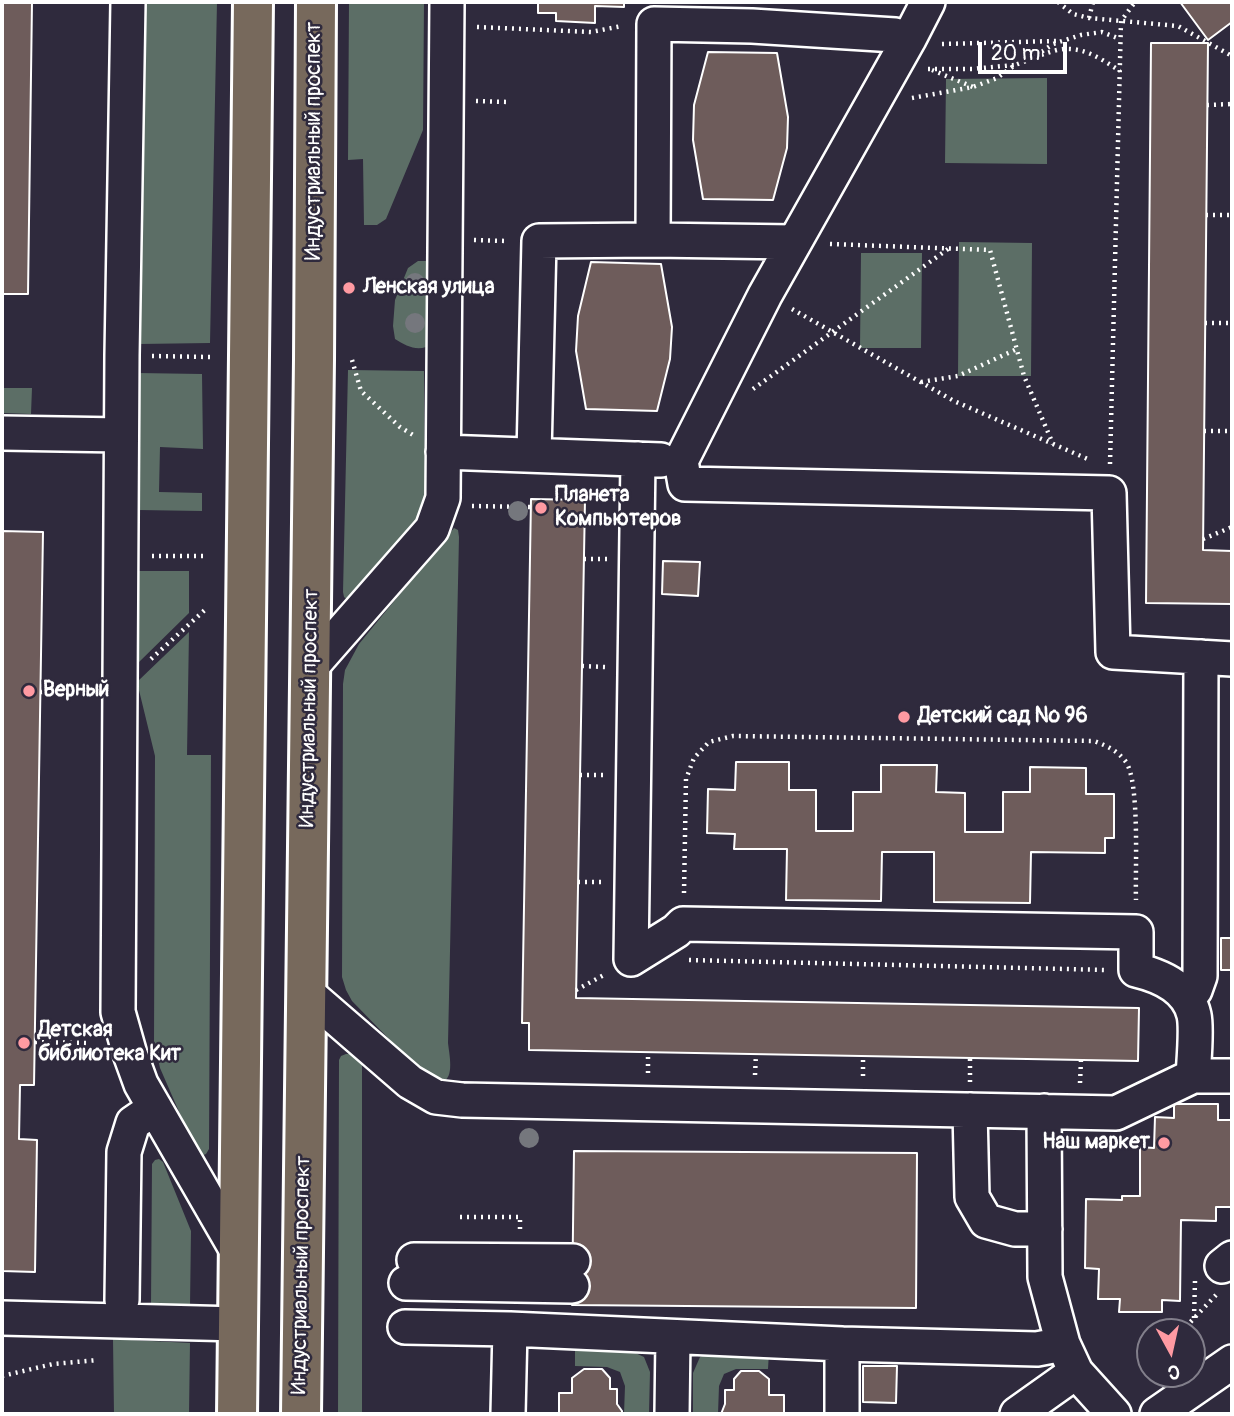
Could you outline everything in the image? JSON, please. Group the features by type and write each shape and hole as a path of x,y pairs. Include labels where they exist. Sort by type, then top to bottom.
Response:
{"main road":[{"path":"237,1414 253,2"},
{"name":"Индустриальный проспект","path":"300,1414 316,2"}],"street":[{"path":"128,2 121,435 118,1012 141,1084 239,1254"},
{"path":"310,668 432,529 443,498 447,2"},
{"path":"928,2 910,57 874,100 765,295 681,461 685,484 1109,493 1113,652 1217,658 1200,976 1195,990 1188,998"},
{"path":"653,240 679,15 752,14 895,35 910,57"},
{"path":"534,455 540,241 794,242"},
{"path":"2,433 121,435"},
{"path":"443,452 681,461"},
{"path":"638,459 632,959 683,924 1136,932 1136,970 1154,974 1188,998 1195,1016 1193,1076"},
{"path":"306,992 410,1082 436,1097 461,1100 1116,1113 1193,1076 1232,1076"},
{"path":"122,1300 124,1152 133,1123 155,1108"},
{"path":"970,1110 972,1197 986,1221 1015,1229 1045,1229"},
{"path":"1044,1111 1045,1277 1069,1358 1114,1414"},
{"path":"406,1272 573,1273"},
{"path":"2,1318 239,1324"},
{"path":"405,1327 1037,1349 1069,1358"},
{"path":"508,1414 510,1329"},
{"path":"671,1414 673,1338"},
{"path":"842,1344 842,1414"},
{"path":"1017,1414 1069,1358"},
{"path":"1157,1414 1232,1362"}],"path":[{"path":"1058,2 1073,14 1089,18 1178,26 1232,56"},
{"path":"1089,18 1093,2"},
{"path":"765,295 954,401 1110,469 1120,39 1121,21 1135,2"},
{"path":"476,27 591,32 679,15"},
{"path":"1031,59 1053,44 1081,35 1102,32 1120,39"},
{"path":"910,57 923,45 1063,41"},
{"path":"910,57 972,69 1015,65 1067,49 1094,54 1119,71"},
{"path":"910,57 974,87"},
{"path":"874,100 914,98 974,87 997,78 1015,65"},
{"path":"475,101 509,102"},
{"path":"1207,105 1232,104"},
{"path":"1206,215 1232,215"},
{"path":"794,242 990,250 1024,376 1053,444"},
{"path":"753,389 949,249"},
{"path":"1205,323 1232,323"},
{"path":"920,382 958,376 1017,349"},
{"path":"152,356 210,357"},
{"path":"352,360 361,391 400,427 443,452"},
{"path":"1204,431 1232,432"},
{"path":"471,506 531,507"},
{"path":"1203,539 1232,527"},
{"path":"152,556 207,556"},
{"path":"147,663 207,608"},
{"path":"41,692 89,692"},
{"path":"683,924 686,779 694,758 709,742 733,736 1094,741 1114,749 1128,765 1134,785 1136,932"},
{"path":"686,960 1136,970"},
{"path":"35,1042 87,1043"},
{"path":"1194,1318 1218,1273"},
{"path":"1194,1318 1218,1273"},
{"path":"2,1376 53,1364 98,1360"}],"green space":[{"path":"144,2 217,2 210,343 139,344"},
{"path":"349,2 424,2 423,130 386,219 377,225 364,225 363,159 348,160"},
{"path":"1047,78 1047,164 945,163 946,79"},
{"path":"959,242 1032,243 1031,376 958,376"},
{"path":"861,253 922,253 921,348 860,348"},
{"path":"418,261 428,261 426,347 414,348 395,339 393,326 395,300 408,268"},
{"path":"348,370 424,371 425,490 417,520 409,533 348,600 343,592"},
{"path":"138,373 202,374 203,449 160,447 159,492 202,493 202,511 139,510"},
{"path":"2,388 32,388 31,414 2,413"},
{"path":"454,528 458,530 459,537 448,1043 450,1072 444,1081 438,1082 429,1080 352,1001 342,977 343,684 345,670 359,644"},
{"path":"138,571 189,571 189,613 137,664"},
{"path":"189,632 187,755 211,755 209,1149 201,1156 197,1153 160,1068 154,1041 155,756 137,682"},
{"path":"346,1054 353,1054 362,1060 362,1414 338,1414 339,1060"},
{"path":"159,1159 163,1162 191,1231 190,1306 151,1305 152,1164"},
{"path":"113,1339 190,1343 189,1414 114,1414"},
{"path":"575,1349 629,1350 644,1357 650,1372 649,1414 624,1414 625,1386 620,1372 607,1367 575,1366"},
{"path":"714,1351 769,1352 768,1369 736,1369 724,1374 719,1386 718,1414 693,1414 693,1373 700,1357"}],"building":[{"path":"2,2 32,2 28,294 2,294"},
{"path":"524,2 624,2 624,7 595,6 595,23 556,21 556,13 538,13 538,3"},
{"path":"1180,2 1232,2 1232,22 1208,40"},
{"path":"1151,43 1208,43 1203,550 1232,551 1232,604 1146,603"},
{"path":"708,52 777,53 788,117 787,148 773,200 703,199 693,140 694,105"},
{"path":"591,262 661,264 672,327 670,359 657,411 586,409 576,351 578,316"},
{"path":"531,499 585,500 576,998 1139,1008 1138,1061 529,1050 529,1023 522,1023"},
{"path":"2,531 43,532 34,1085 20,1085 19,1139 37,1140 35,1272 2,1271"},
{"path":"663,561 700,562 698,596 662,594"},
{"path":"736,762 789,762 789,790 816,790 816,831 853,831 853,792 881,792 881,765 937,765 936,792 965,793 965,832 1003,832 1003,792 1030,792 1030,767 1086,768 1086,794 1114,794 1114,838 1105,838 1105,853 1031,852 1030,903 934,902 934,852 882,852 881,901 786,900 787,849 734,849 735,834 707,833 708,789 735,790"},
{"path":"1221,938 1232,938 1232,970 1221,970"},
{"path":"1174,1104 1218,1104 1218,1120 1232,1120 1232,1207 1216,1207 1216,1221 1181,1220 1180,1301 1162,1300 1162,1312 1119,1312 1120,1299 1098,1299 1099,1269 1085,1268 1086,1199 1122,1200 1122,1196 1140,1196 1140,1147 1154,1148 1155,1117 1174,1118"},
{"path":"574,1151 917,1153 916,1308 572,1305"},
{"path":"863,1366 897,1366 896,1403 863,1402"},
{"path":"584,1369 602,1369 610,1378 610,1389 617,1389 617,1404 622,1414 559,1414 559,1393 572,1393 572,1378"},
{"path":"741,1371 759,1371 769,1379 769,1395 784,1395 784,1414 721,1414 725,1404 725,1390 734,1390 734,1379"}],"place":[{"name":"Ленская улица","path":"349,288"},
{"name":"Планета Компьютеров","path":"541,508"},
{"name":"Верный","path":"29,691"},
{"name":"Детский сад № 96","path":"904,717"},
{"name":"Детская библиотека Кит","path":"24,1043"},
{"name":"Наш маркет","path":"1164,1143"}]}
